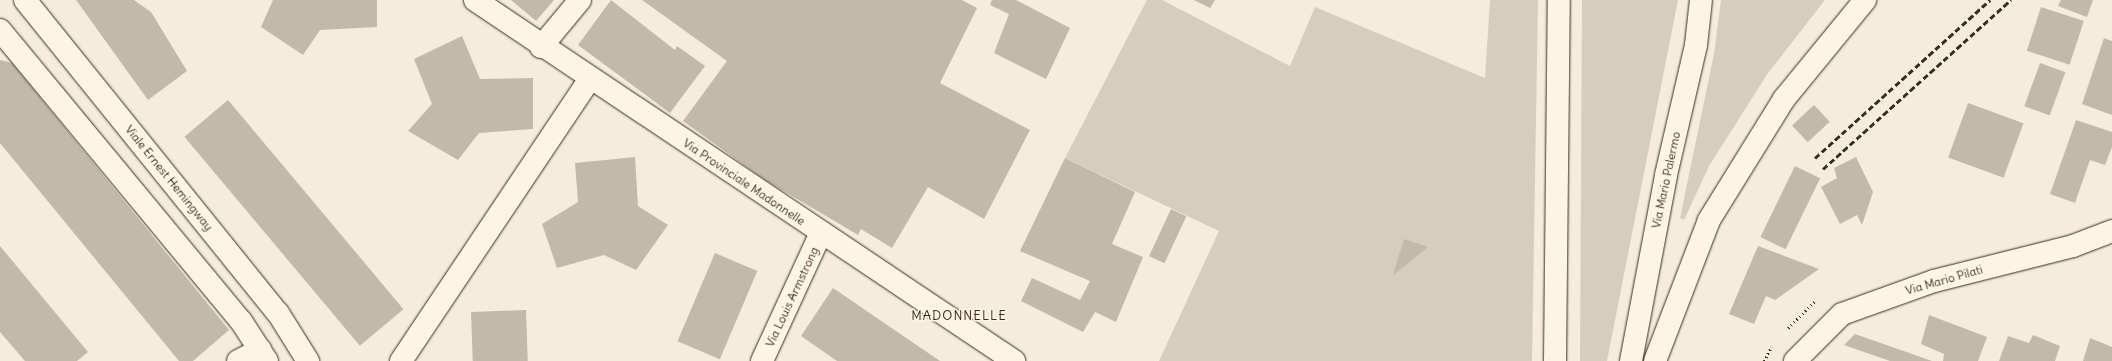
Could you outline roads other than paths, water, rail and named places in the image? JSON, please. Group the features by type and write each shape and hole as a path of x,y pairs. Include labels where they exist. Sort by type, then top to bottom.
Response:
{"street":[{"name":"Viale Ernest Hemingway","path":"25,0 278,313 308,361"},
{"name":"Via Provinciale Madonnelle","path":"475,0 590,79 1014,361"},
{"path":"541,46 580,0"},
{"path":"1555,361 1559,0"},
{"name":"Via Mario Palermo","path":"1631,361 1666,175 1696,45 1701,0"},
{"path":"1654,361 1709,220 1784,99 1865,0"},
{"path":"0,30 241,321 264,355 238,361"},
{"path":"400,361 590,79"},
{"name":"Via Mario Pilati","path":"1795,361 1842,314 1934,281 2074,246 2112,231"},
{"name":"Via Louis Armstrong","path":"762,361 821,233"}],"railway":[{"path":"1815,158 1990,0"},
{"path":"1823,169 2011,0"}],"district":[{"name":"MADONNELLE","path":"959,316"}]}
